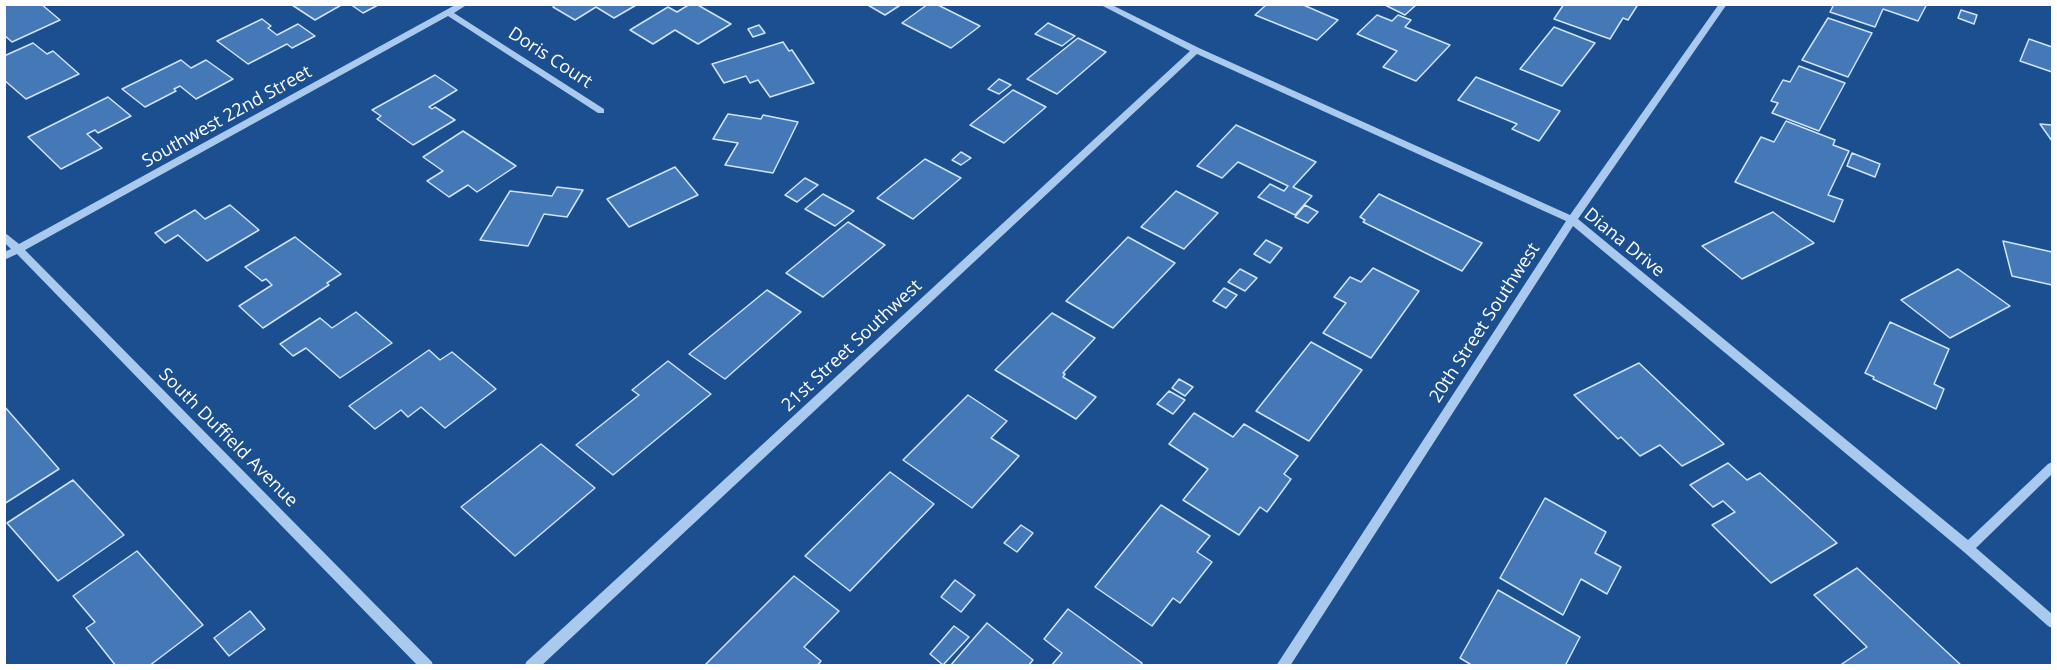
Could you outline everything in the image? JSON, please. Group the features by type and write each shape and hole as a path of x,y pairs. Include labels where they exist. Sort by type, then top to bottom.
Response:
{"street":[{"name":"Southwest 22nd Street","path":"4,257 464,4"},
{"name":"Diana Drive","path":"1103,4 1196,50 1572,220 1968,548 2052,622"},
{"name":"20th Street Southwest","path":"1282,666 1572,220 1723,4"},
{"name":"Doris Court","path":"449,13 601,111"},
{"name":"21st Street Southwest","path":"531,666 1196,50"},
{"name":"South Duffield Avenue","path":"4,235 427,666"},
{"path":"1968,548 2052,467"}],"building":[{"path":"4,4 41,4 60,20 12,42 4,35"},
{"path":"292,4 343,4 315,20 292,5"},
{"path":"350,4 380,4 363,13"},
{"path":"556,4 638,4 614,18 596,7 575,20 553,7"},
{"path":"690,4 696,4 731,24 698,44 675,30 653,44 630,30 668,7 677,12"},
{"path":"866,4 902,4 885,15"},
{"path":"928,4 936,4 980,26 951,48 902,23"},
{"path":"1267,4 1301,4 1338,20 1317,40 1255,15"},
{"path":"1383,4 1417,4 1405,15"},
{"path":"1564,4 1631,4 1637,6 1628,20 1623,18 1610,39 1554,19"},
{"path":"1834,4 1927,4 1918,21 1883,9 1875,27 1830,12"},
{"path":"1961,10 1977,15 1974,24 1958,18"},
{"path":"1377,15 1392,21 1398,15 1411,20 1405,27 1450,45 1416,81 1383,67 1397,51 1357,34"},
{"path":"1828,18 1872,33 1848,77 1802,60"},
{"path":"262,19 277,35 298,24 315,36 292,48 287,44 248,64 217,41"},
{"path":"1048,23 1075,36 1062,46 1035,34"},
{"path":"759,25 765,33 753,37 748,29"},
{"path":"1554,27 1595,43 1562,86 1520,69"},
{"path":"1078,38 1106,52 1057,94 1027,79"},
{"path":"2029,39 2052,47 2052,72 2020,61"},
{"path":"783,42 789,51 792,50 814,83 770,97 758,80 750,83 746,76 724,83 712,64"},
{"path":"33,43 47,54 53,51 79,74 26,99 4,80 4,56"},
{"path":"181,60 191,68 206,60 233,79 196,99 180,86 174,89 176,91 145,107 122,89"},
{"path":"1799,66 1845,83 1819,131 1772,113 1778,103 1771,101 1783,80 1790,82"},
{"path":"435,75 457,90 429,107 432,109 435,107 455,120 413,145 377,119 381,116 372,110"},
{"path":"1476,77 1560,111 1539,141 1512,129 1517,124 1458,100"},
{"path":"999,79 1011,85 999,94 988,89"},
{"path":"1013,90 1046,107 1004,143 970,125"},
{"path":"108,97 131,116 98,133 95,130 87,134 102,148 61,169 28,137"},
{"path":"728,114 761,119 763,115 798,122 773,173 725,165 738,143 713,139"},
{"path":"1786,121 1835,140 1833,145 1849,151 1828,195 1843,200 1834,222 1735,182 1761,137 1774,142"},
{"path":"2040,124 2052,125 2052,141"},
{"path":"1236,125 1316,162 1293,187 1312,196 1295,215 1258,197 1270,184 1284,191 1288,186 1238,162 1222,178 1197,166"},
{"path":"463,131 516,166 477,192 468,185 449,197 427,181 443,171 423,157"},
{"path":"961,152 971,158 961,165 952,160"},
{"path":"1852,153 1880,164 1875,177 1847,166"},
{"path":"925,159 961,178 913,219 877,198"},
{"path":"675,167 698,195 629,227 607,199"},
{"path":"805,178 818,185 797,202 785,195"},
{"path":"557,187 583,190 567,217 544,214 528,246 480,240 510,191 552,196"},
{"path":"1176,191 1218,213 1184,249 1141,227"},
{"path":"823,194 854,211 835,226 805,209"},
{"path":"1379,194 1482,243 1462,271 1363,222 1365,220 1360,217"},
{"path":"230,205 259,230 207,261 178,235 165,243 155,233 195,210 205,219"},
{"path":"1305,205 1318,212 1308,223 1295,217"},
{"path":"1773,212 1814,243 1742,279 1702,246"},
{"path":"848,222 885,245 823,297 786,273"},
{"path":"295,237 341,274 327,283 329,285 263,328 239,306 272,285 266,279 262,281 245,267"},
{"path":"1128,237 1175,263 1113,328 1066,301"},
{"path":"1266,240 1282,248 1270,263 1254,254"},
{"path":"2003,241 2052,252 2052,285 2012,276"},
{"path":"1373,268 1419,291 1371,358 1323,333 1346,303 1334,297 1350,277 1361,282"},
{"path":"1240,269 1257,278 1245,291 1228,282"},
{"path":"1958,269 2010,306 1950,338 1901,300"},
{"path":"1224,288 1237,295 1226,308 1213,301"},
{"path":"767,290 801,312 725,379 689,354"},
{"path":"356,312 392,343 340,378 306,348 293,356 280,344 320,318 332,328"},
{"path":"1052,313 1095,338 1063,373 1065,374 1063,377 1096,397 1076,419 995,370"},
{"path":"1890,322 1949,349 1934,384 1944,389 1936,409 1865,373"},
{"path":"1311,342 1362,370 1309,441 1256,411"},
{"path":"429,350 440,360 452,352 496,389 445,428 421,407 408,417 401,410 375,429 349,406"},
{"path":"668,361 711,394 613,475 576,445 639,395 632,390"},
{"path":"1639,363 1724,444 1682,466 1660,445 1640,456 1621,437 1618,439 1574,395"},
{"path":"1179,379 1193,387 1185,396 1172,388"},
{"path":"1169,391 1185,400 1173,414 1157,404"},
{"path":"968,395 1007,421 991,438 1019,456 972,508 903,460"},
{"path":"4,406 59,469 4,504"},
{"path":"1194,413 1233,437 1244,424 1298,456 1284,474 1291,479 1267,512 1260,507 1239,535 1183,500 1208,469 1169,444"},
{"path":"541,444 595,488 515,556 461,507"},
{"path":"1728,463 1747,480 1760,473 1837,543 1771,583 1712,525 1735,512 1723,501 1713,507 1690,485"},
{"path":"890,472 934,504 850,591 805,556"},
{"path":"73,480 124,535 58,581 7,523"},
{"path":"1545,498 1606,532 1595,553 1621,567 1607,594 1581,579 1563,615 1500,578"},
{"path":"1161,505 1210,536 1197,552 1212,562 1180,603 1173,598 1152,626 1095,587"},
{"path":"1021,525 1033,533 1017,552 1004,543"},
{"path":"137,551 203,625 149,666 116,666 86,628 95,622 73,596"},
{"path":"1857,568 1962,666 1839,666 1867,647 1814,595"},
{"path":"794,576 839,611 804,647 821,661 817,666 704,666"},
{"path":"955,580 975,595 961,612 941,597"},
{"path":"1498,590 1580,637 1565,666 1470,666 1460,658"},
{"path":"1068,609 1142,663 1140,666 1051,666 1062,653 1044,639"},
{"path":"250,611 265,629 229,656 214,638"},
{"path":"987,623 1033,660 1028,666 950,666"},
{"path":"954,626 969,637 943,665 930,654"}]}
